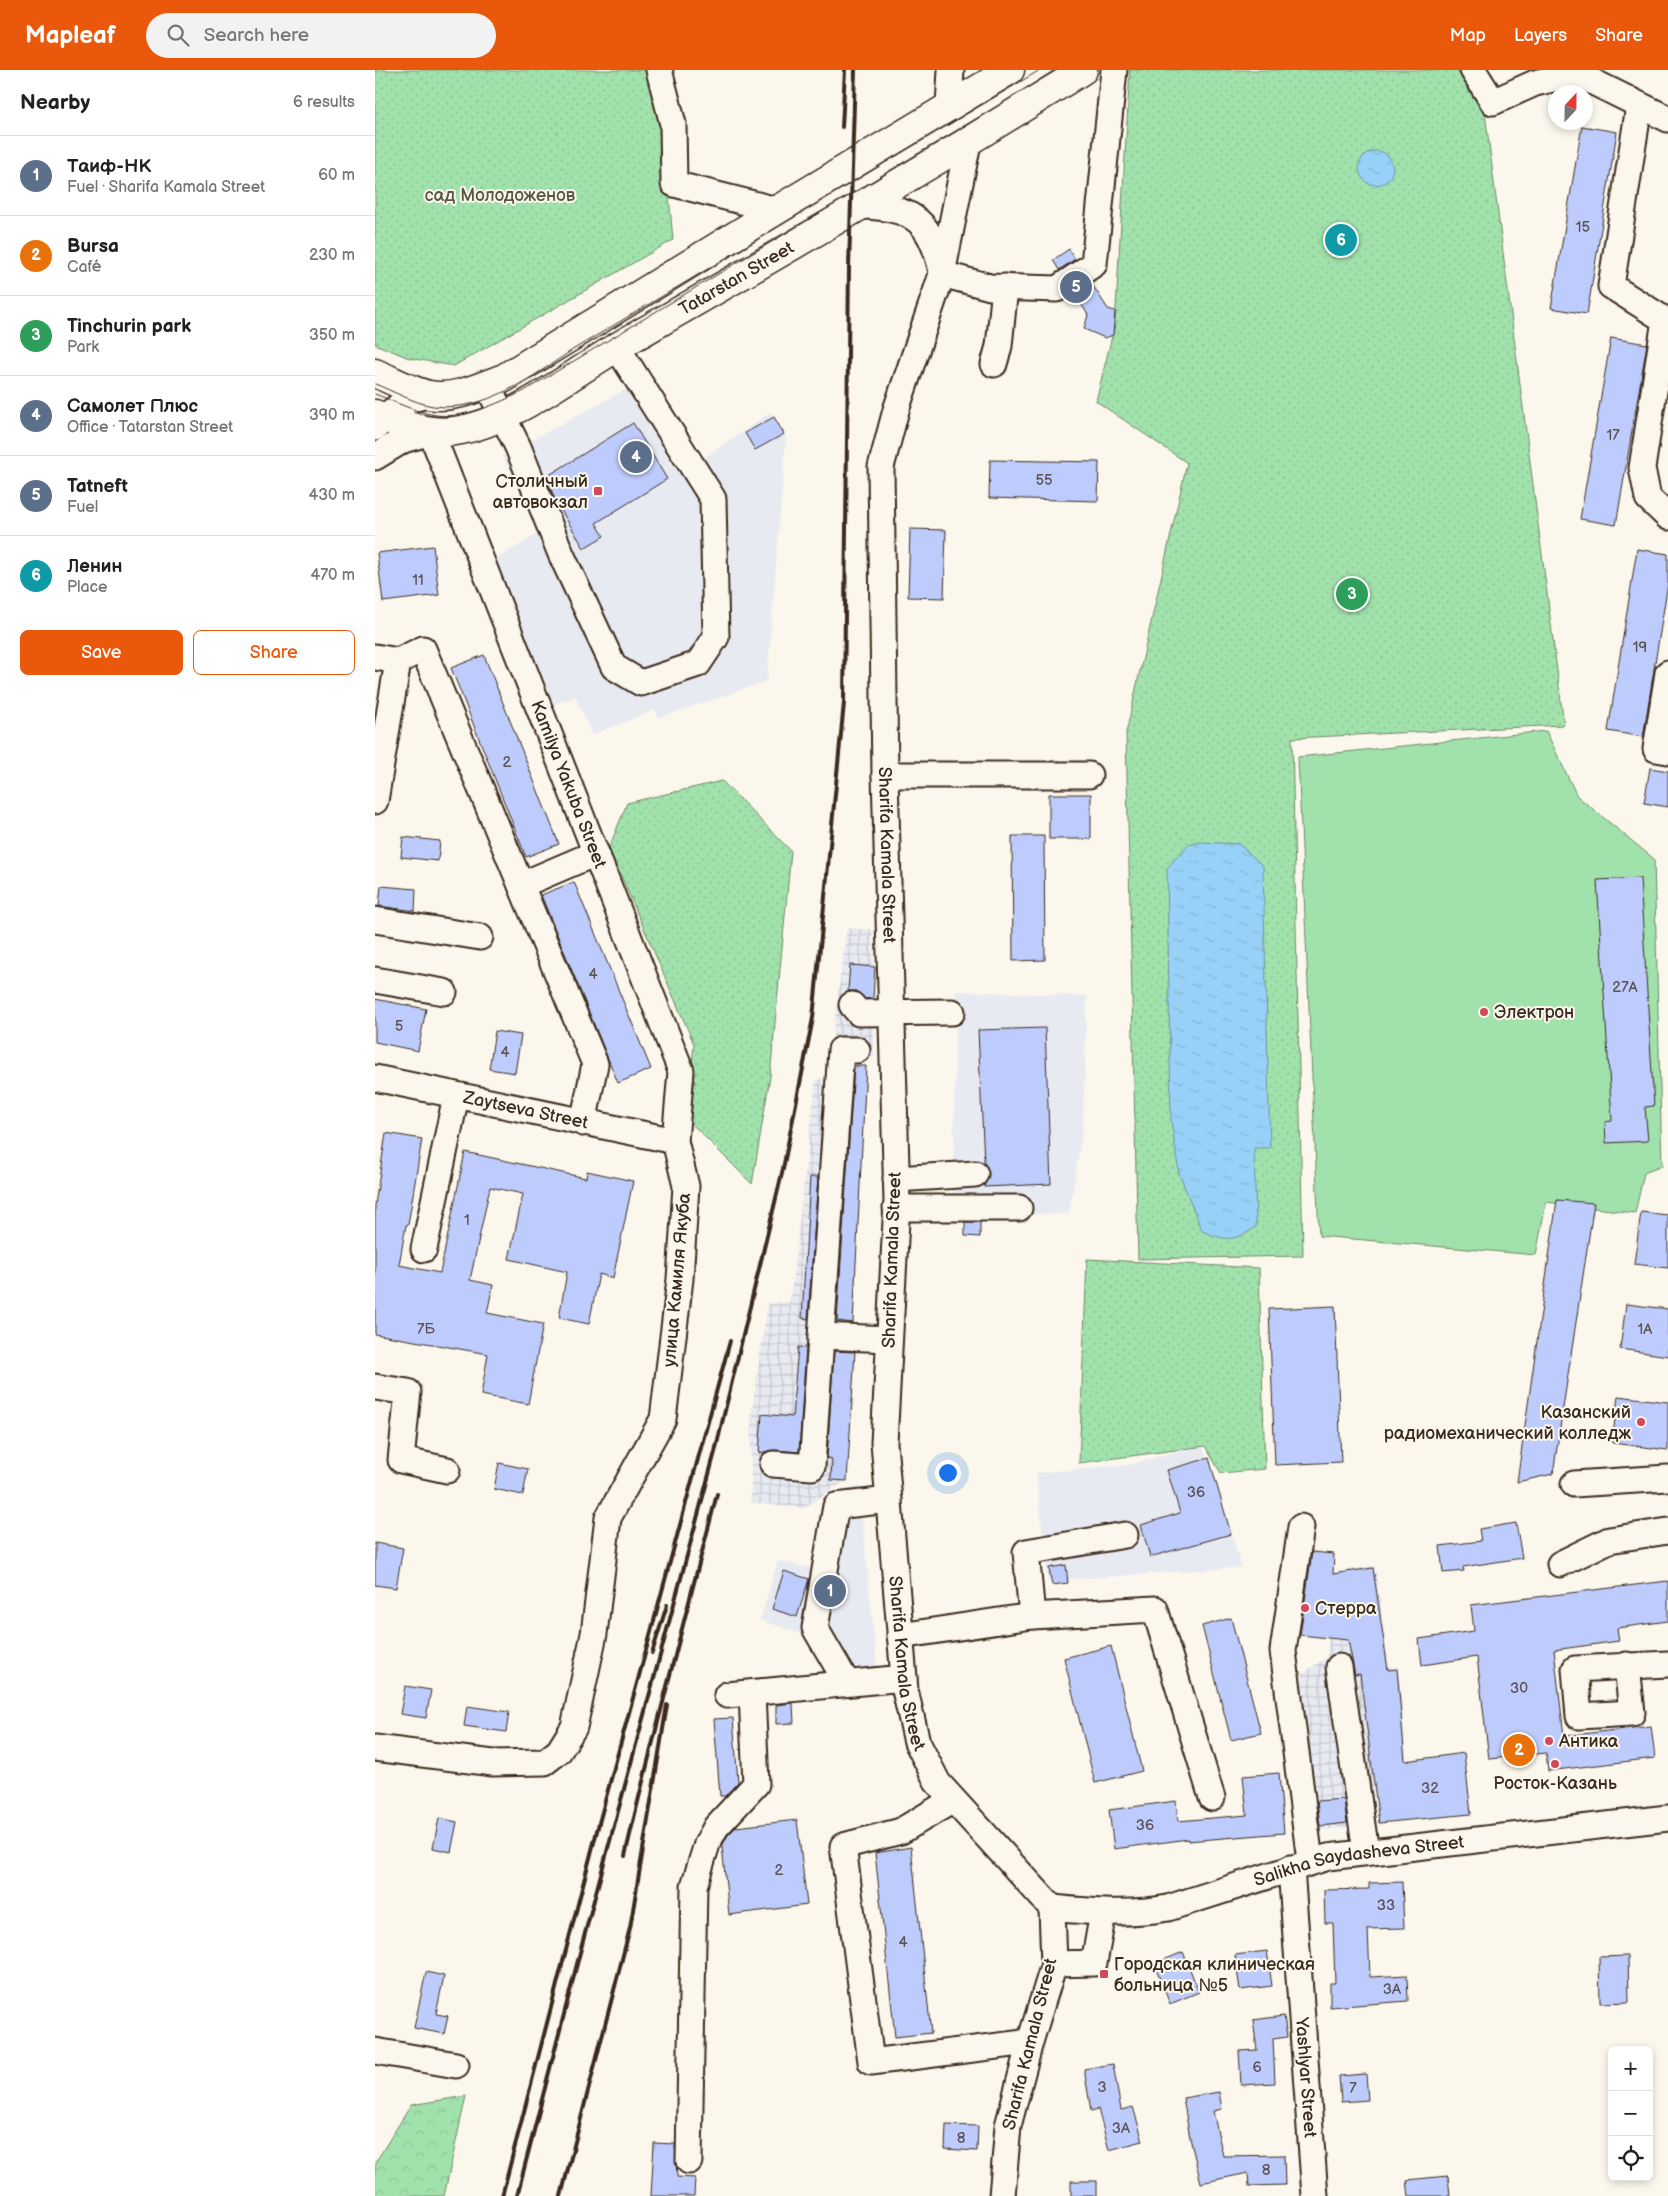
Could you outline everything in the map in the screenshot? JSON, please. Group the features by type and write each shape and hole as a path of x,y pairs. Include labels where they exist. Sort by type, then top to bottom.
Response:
{"main road":[{"name":"Tatarstan Street","path":"378,420 431,432 449,432 463,430 503,417 617,347 864,206 1083,70"},
{"name":"Tatarstan Street","path":"375,373 427,395 452,395 504,378 1007,71"},
{"path":"968,143 1007,71"},
{"path":"949,106 968,143"}],"street":[{"path":"659,70 673,124 674,184 777,210"},
{"path":"949,106 951,70"},
{"path":"864,206 900,210 921,223 936,246 943,274 990,287 1057,289 1094,264 1114,70"},
{"path":"1473,70 1493,102 1535,83 1557,78 1596,74 1639,106 1668,119"},
{"path":"1639,106 1611,286 1666,317 1642,468 1648,498 1668,517"},
{"name":"Sharifa Kamala Street","path":"968,143 943,274 896,410 881,467 885,775 897,1208 883,1443 904,1678 917,1742 938,1783 1052,1908 1054,1964 1030,2042 1008,2126 1002,2196"},
{"path":"993,364 999,346 1005,287"},
{"path":"487,384 518,447 561,554 614,667 641,683 698,664 716,637 713,498 617,347"},
{"path":"378,420 411,398 427,395"},
{"path":"375,457 403,440 431,432"},
{"name":"Kamilya Yakuba Street","path":"431,432 681,1071 675,1141"},
{"path":"375,801 386,659 423,649 595,1064 583,1123"},
{"path":"1668,673 1656,749 1668,752"},
{"path":"885,775 1089,775"},
{"path":"521,885 596,853"},
{"path":"375,920 480,937"},
{"path":"375,980 444,992"},
{"path":"852,1005 859,1013 952,1012"},
{"path":"773,1464 812,1467 841,1050 857,1050"},
{"name":"Zaytseva Street","path":"375,1078 675,1141"},
{"path":"424,1249 457,1096"},
{"name":"улица Камиля Якуба","path":"375,1748 493,1763 545,1762 559,1750 574,1727 592,1643 608,1518 663,1419 679,1288 686,1186 675,1141"},
{"path":"896,1179 975,1174"},
{"path":"897,1208 1019,1208"},
{"path":"821,1336 889,1339"},
{"path":"375,1386 408,1392 401,1460 447,1470"},
{"path":"1573,1484 1668,1478"},
{"path":"847,1684 815,1628 836,1506 889,1500"},
{"name":"Yashlyar Street","path":"1301,1527 1283,1651 1300,1865 1315,2196"},
{"path":"1561,1564 1609,1540 1668,1531"},
{"path":"1032,1616 1026,1552 1125,1535"},
{"path":"900,1636 1032,1616 1155,1608 1212,1798"},
{"path":"1627,1665 1668,1664"},
{"path":"1339,1667 1366,1852"},
{"path":"727,1696 904,1678"},
{"path":"689,2161 694,1886 707,1844 716,1827 756,1784 752,1693"},
{"path":"953,1800 901,1831 843,1846 871,2062 1030,2042"},
{"name":"Salikha Saydasheva Street","path":"1052,1908 1103,1913 1145,1912 1168,1908 1328,1857 1668,1818"},
{"path":"1054,1964 1094,1963 1103,1913"},
{"path":"375,2052 456,2065"}],"shaded area":[{"path":"653,375 698,462 771,412 786,438 767,681 659,718 655,710 592,735 575,696 552,706 492,562 536,535 541,523 502,456"},
{"path":"847,928 873,930 874,1056 856,1069 845,1481 804,1508 751,1503 751,1416 768,1303 790,1302 816,1080 827,1078"},
{"path":"956,991 1087,996 1083,1127 1069,1214 961,1215 953,1212"},
{"path":"1202,1444 1242,1567 1048,1581 1036,1473 1130,1465"},
{"path":"859,1486 877,1667 829,1668 801,1634 760,1620 778,1561 809,1568 834,1493"},
{"path":"1375,1566 1389,1667 1398,1667 1409,1785 1373,1790 1376,1824 1313,1831 1295,1679 1327,1657 1334,1572"}],"green space":[{"name":"сад Молодоженов","path":"375,70 647,70 662,119 673,240 454,366 409,358 375,344"},
{"path":"1130,70 1457,70 1485,113 1564,725 1292,738 1303,1256 1138,1259 1126,733 1187,463 1096,401 1115,324"},
{"name":"Электрон","path":"1546,731 1577,796 1654,859 1662,1166 1644,1173 1635,1213 1546,1202 1536,1255 1319,1236 1298,757"},
{"path":"722,781 791,851 770,1077 752,1184 686,1118 694,1044 609,848 627,803"},
{"path":"1087,1259 1259,1268 1265,1469 1221,1473 1205,1446 1079,1463"},
{"path":"466,2096 444,2196 375,2196 375,2163 411,2105"}],"water":[{"path":"1376,151 1383,152 1388,156 1392,161 1392,175 1388,180 1383,184 1376,185 1369,184 1364,180 1360,175 1359,168 1360,161 1364,156 1369,152"},
{"path":"1201,842 1239,844 1263,866 1270,1148 1254,1148 1256,1227 1242,1235 1230,1238 1217,1237 1202,1231 1179,1173 1171,1120 1167,868 1188,845"}],"building":[{"path":"1593,128 1617,132 1587,314 1551,308 1581,130 1593,130"},
{"path":"1069,249 1075,259 1059,270 1053,260"},
{"path":"1091,283 1108,309 1115,311 1113,335 1105,338 1084,329 1088,315 1075,294"},
{"path":"1611,338 1647,344 1616,525 1580,519"},
{"path":"774,417 784,434 755,450 745,433"},
{"name":"Столичный автовокзал","path":"633,423 667,479 596,523 604,536 584,548 556,502 546,477"},
{"path":"990,460 1099,462 1098,501 989,498"},
{"path":"910,529 946,530 944,598 908,597"},
{"path":"433,546 439,595 383,602 377,553"},
{"path":"1637,549 1668,554 1668,583 1643,737 1608,731"},
{"path":"484,655 559,844 526,857 451,668"},
{"path":"1650,768 1668,771 1668,807 1644,803"},
{"path":"1049,794 1091,794 1091,839 1049,839"},
{"path":"1012,836 1044,836 1045,960 1013,961"},
{"path":"403,837 440,841 438,861 401,857"},
{"path":"1640,878 1654,1106 1645,1107 1648,1141 1606,1143 1605,1122 1612,1121 1597,880"},
{"path":"574,882 651,1069 618,1083 541,895"},
{"path":"381,886 416,889 415,911 379,906"},
{"path":"850,965 875,967 873,998 865,999 856,991 848,991"},
{"path":"375,999 426,1009 418,1051 375,1042"},
{"path":"1045,1028 1051,1184 984,1187 989,1174 984,1163 978,1030"},
{"path":"495,1031 521,1035 515,1073 489,1069"},
{"path":"854,1066 866,1066 853,1323 837,1321"},
{"path":"386,1133 422,1139 408,1225 406,1225 399,1265 440,1273 465,1152 586,1178 587,1171 633,1181 613,1278 599,1274 589,1324 559,1318 567,1272 509,1259 523,1194 490,1187 470,1280 493,1285 487,1313 543,1324 528,1404 481,1395 488,1354 375,1334 375,1205"},
{"path":"810,1177 818,1177 808,1319 802,1318"},
{"path":"1557,1200 1594,1203 1553,1474 1517,1482"},
{"path":"1641,1212 1668,1215 1668,1268 1634,1264"},
{"path":"965,1222 980,1222 980,1237 965,1236"},
{"name":"Казанский радиомеханический колледж","path":"1626,1304 1668,1309 1668,1356 1620,1349"},
{"path":"1335,1306 1341,1462 1275,1465 1269,1309"},
{"path":"798,1347 806,1348 799,1452 774,1450 759,1453 762,1414 792,1417"},
{"path":"834,1351 855,1352 847,1481 831,1480 832,1459 827,1458"},
{"name":"Казанский радиомеханический колледж","path":"1618,1396 1668,1402 1668,1450 1612,1443"},
{"path":"1209,1458 1231,1534 1150,1557 1141,1525 1180,1513 1167,1470"},
{"path":"499,1463 528,1469 523,1495 494,1489"},
{"path":"1516,1523 1522,1558 1463,1567 1464,1571 1443,1573 1440,1546 1481,1541 1479,1529"},
{"path":"375,1543 403,1548 396,1588 375,1585"},
{"path":"1312,1552 1334,1554 1333,1574 1373,1568 1388,1670 1397,1669 1405,1761 1464,1753 1471,1814 1379,1823 1360,1674 1355,1675 1348,1640 1300,1635"},
{"path":"1066,1565 1068,1583 1052,1585 1049,1568"},
{"path":"784,1571 809,1579 797,1617 772,1609"},
{"path":"1668,1581 1668,1621 1617,1628 1619,1641 1554,1650 1564,1736 1651,1726 1655,1758 1548,1771 1546,1753 1489,1759 1477,1657 1422,1665 1419,1639 1474,1631 1471,1605"},
{"path":"1231,1618 1261,1733 1231,1740 1202,1626"},
{"path":"1111,1646 1142,1771 1095,1783 1064,1658"},
{"path":"405,1686 431,1690 426,1718 400,1714"},
{"path":"793,1703 794,1723 776,1724 776,1705"},
{"path":"467,1706 509,1712 506,1732 464,1726"},
{"path":"733,1718 738,1782 725,1796 720,1796 714,1719"},
{"path":"1279,1773 1284,1833 1188,1841 1188,1839 1114,1849 1109,1810 1176,1801 1178,1821 1247,1815 1243,1776"},
{"path":"1344,1799 1347,1823 1320,1826 1317,1801"},
{"path":"439,1818 457,1822 451,1852 433,1848"},
{"path":"797,1820 807,1905 729,1915 722,1846 728,1835 736,1827"},
{"path":"911,1847 931,2033 895,2037 875,1853"},
{"path":"1402,1882 1404,1928 1368,1929 1370,1977 1407,1975 1408,2001 1330,2007 1330,1983 1335,1983 1333,1923 1325,1923 1324,1890 1369,1889 1369,1883"},
{"path":"1267,1951 1272,1986 1240,1990 1235,1955"},
{"path":"1183,1952 1199,1992 1170,2004 1154,1964"},
{"path":"1628,1956 1629,2002 1600,2003 1599,1957"},
{"path":"426,1972 444,1976 436,2014 448,2016 444,2034 414,2028"},
{"path":"1284,2016 1287,2037 1273,2039 1275,2083 1241,2085 1239,2051 1257,2050 1253,2020"},
{"path":"1113,2064 1121,2110 1133,2107 1143,2141 1109,2150 1098,2109 1091,2111 1084,2069"},
{"path":"1366,2074 1368,2100 1341,2102 1339,2076"},
{"path":"1219,2092 1222,2109 1213,2111 1223,2156 1284,2155 1285,2185 1249,2186 1248,2173 1201,2183 1183,2098"},
{"path":"946,2125 978,2126 977,2151 945,2149"},
{"path":"654,2143 675,2144 677,2177 695,2178 694,2196 651,2196"},
{"path":"1448,2176 1450,2196 1409,2196 1407,2180"},
{"path":"1071,2181 1097,2181 1097,2196 1071,2196"}],"tram line":[{"path":"375,384 411,400 433,406 452,407 471,404 508,390 1040,70"},
{"path":"375,394 416,410 442,416 479,410 524,391 1057,70"}],"railway":[{"path":"842,127 845,70"},
{"path":"517,2196 584,1937 715,1452 783,1169 813,1018 844,703 849,267 855,70"},
{"path":"502,2196 599,1823 730,1341"},
{"path":"625,1856 658,1720 717,1494"},
{"path":"652,1653 667,1605"},
{"path":"561,2196 630,1928 667,1705"}],"place":[{"name":"Ленин","path":"1341,240"},
{"name":"Tatneft","path":"1076,287"},
{"name":"Самолет Плюс","path":"636,457"},
{"name":"Столичный автовокзал","path":"598,491"},
{"name":"Tinchurin park","path":"1352,594"},
{"name":"Электрон","path":"1484,1012"},
{"name":"Казанский радиомеханический колледж","path":"1641,1422"},
{"name":"Таиф-НК","path":"830,1591"},
{"name":"Стерра","path":"1305,1608"},
{"name":"Антика","path":"1549,1741"},
{"name":"Bursa","path":"1519,1750"},
{"name":"Росток-Казань","path":"1555,1764"},
{"name":"Городская клиническая больница №5","path":"1104,1974"}]}
